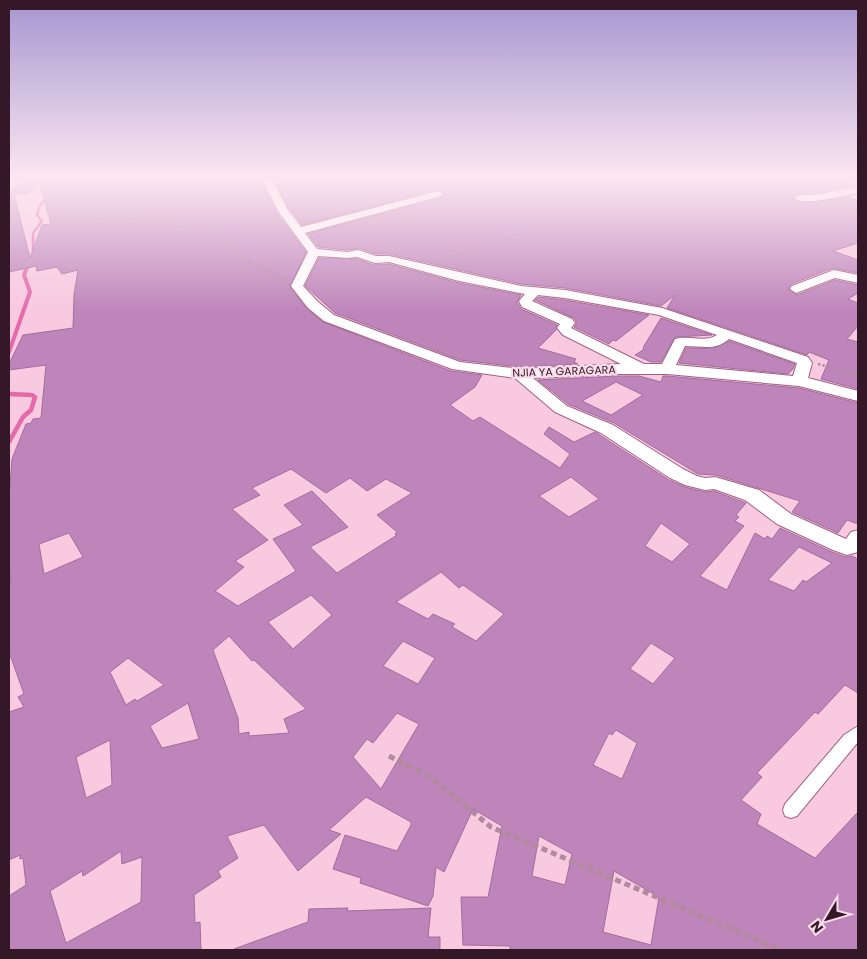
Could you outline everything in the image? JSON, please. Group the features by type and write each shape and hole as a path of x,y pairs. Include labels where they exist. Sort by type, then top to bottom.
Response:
{"street":[{"path":"293,222 314,252"},
{"path":"300,231 334,222"},
{"path":"297,286 314,252"},
{"path":"314,252 355,253 375,260 389,259 459,277 662,312 803,360 805,363 799,381"},
{"path":"796,289 834,274 858,279"},
{"name":"NJIA YA GARAGARA","path":"297,286 313,305 329,318 457,366 520,374 667,369 799,381 858,396"},
{"path":"535,291 525,301 527,304 567,322 564,328 568,332 642,369"},
{"path":"667,369 680,342 712,344 720,341 727,333"},
{"path":"520,374 563,411 606,429 662,466 700,485 709,486 715,483 752,495 784,519 848,548 853,546 858,537"}],"lane":[{"path":"791,810 849,740 858,733"}],"path":[{"path":"146,222 190,227 198,231 220,228 227,242 240,255 260,270 297,286"},
{"path":"422,267 528,230"},
{"path":"803,360 858,375"},
{"path":"389,756 429,776 491,827 782,950"}],"building":[{"path":"9,222 21,222 30,258 42,225 51,224 50,222 283,222 306,252 290,287 307,309 323,322 451,371 482,375 475,387 450,405 473,421 480,417 560,468 570,454 544,434 549,427 574,442 595,432 669,480 685,487 705,492 714,491 746,503 736,515 739,517 735,521 744,526 700,576 727,590 755,533 765,539 767,536 772,539 780,528 832,552 858,559 858,693 845,685 818,714 815,712 757,773 762,777 741,800 761,814 757,824 815,858 858,812 858,950 510,950 510,946 463,945 461,897 488,897 502,826 473,809 444,872 436,867 433,896 428,906 360,883 361,878 333,869 345,835 397,851 411,825 411,822 366,797 329,830 341,834 298,871 264,825 227,836 238,858 218,871 221,877 194,895 195,923 200,922 201,950 9,950 9,896 26,885 23,858 20,859 20,855 9,860 9,712 24,707 18,697 24,694 9,652 9,583 11,583 9,564 9,497 12,459 26,424 31,423 33,419 41,418 46,365 9,370 9,364 23,335 73,328 74,295 78,270 62,274 57,267 37,271 36,266 9,272","holes":["291,469 326,493 350,478 367,491 386,479 412,493 377,515 397,532 395,534 397,535 337,573 310,547 348,527 312,491 284,505 303,525 273,539 296,571 238,606 215,591 244,567 235,561 268,540 232,509 260,495 252,488","571,477 599,499 569,517 539,496","661,523 690,544 672,562 645,546","69,533 83,557 44,574 39,544","799,547 832,563 806,582 803,580 794,591 768,580","441,572 459,588 463,585 504,614 476,641 452,627 455,624 433,614 428,619 396,602","311,595 332,615 293,649 268,622","229,636 252,661 254,660 306,709 284,719 289,733 249,736 249,732 239,734 238,718 213,650","403,641 435,658 418,684 383,666","651,643 675,658 653,684 630,669","128,658 164,685 137,701 135,699 126,705 110,672","188,703 199,739 162,748 150,726","397,713 419,724 381,789 353,757 367,739 373,743","616,730 637,743 622,779 593,765 609,733 612,735","110,740 112,785 86,798 76,757","539,836 572,854 565,885 532,876","121,851 122,864 142,857 141,902 66,943 50,891 82,871 83,876","614,871 659,897 651,945 603,932"]},
{"path":"300,222 314,222 302,225"},
{"path":"353,222 858,222 858,243 833,251 858,260 858,273 833,268 791,284 788,289 797,295 835,280 858,285 858,293 848,299 858,303 858,326 847,339 858,342 858,389 821,379 829,360 809,352 807,355 667,308 675,295 661,306 565,288 521,284 389,254 376,254 359,248 347,250 318,247 308,234"},
{"path":"319,258 357,259 374,265 389,264 459,283 521,295 517,302 521,309 557,325 556,330 538,348 576,359 574,362 578,364 520,367 460,360 335,313 305,286"},
{"path":"539,297 649,315 616,341 613,340 609,344 574,327 577,323 574,318 535,300"},
{"path":"661,318 712,335 675,337 661,362 651,362 635,355 643,350"},
{"path":"729,341 795,364 788,374 679,363 686,348 714,348"},
{"path":"639,376 661,382 663,376 667,376 799,388 858,403 858,524 847,520 838,533 792,512 800,501 716,475 698,474 614,423 568,404 538,380","holes":["616,382 643,395 611,415 582,401"]},
{"path":"348,908 347,911 431,908 428,937 440,937 440,950 234,950 308,922 309,909"}],"waterway":[{"path":"33,255 33,233 41,222"},
{"path":"9,352 30,292 24,275 28,264"},
{"path":"9,394 32,395 35,397 31,410 23,417 9,442"}]}
